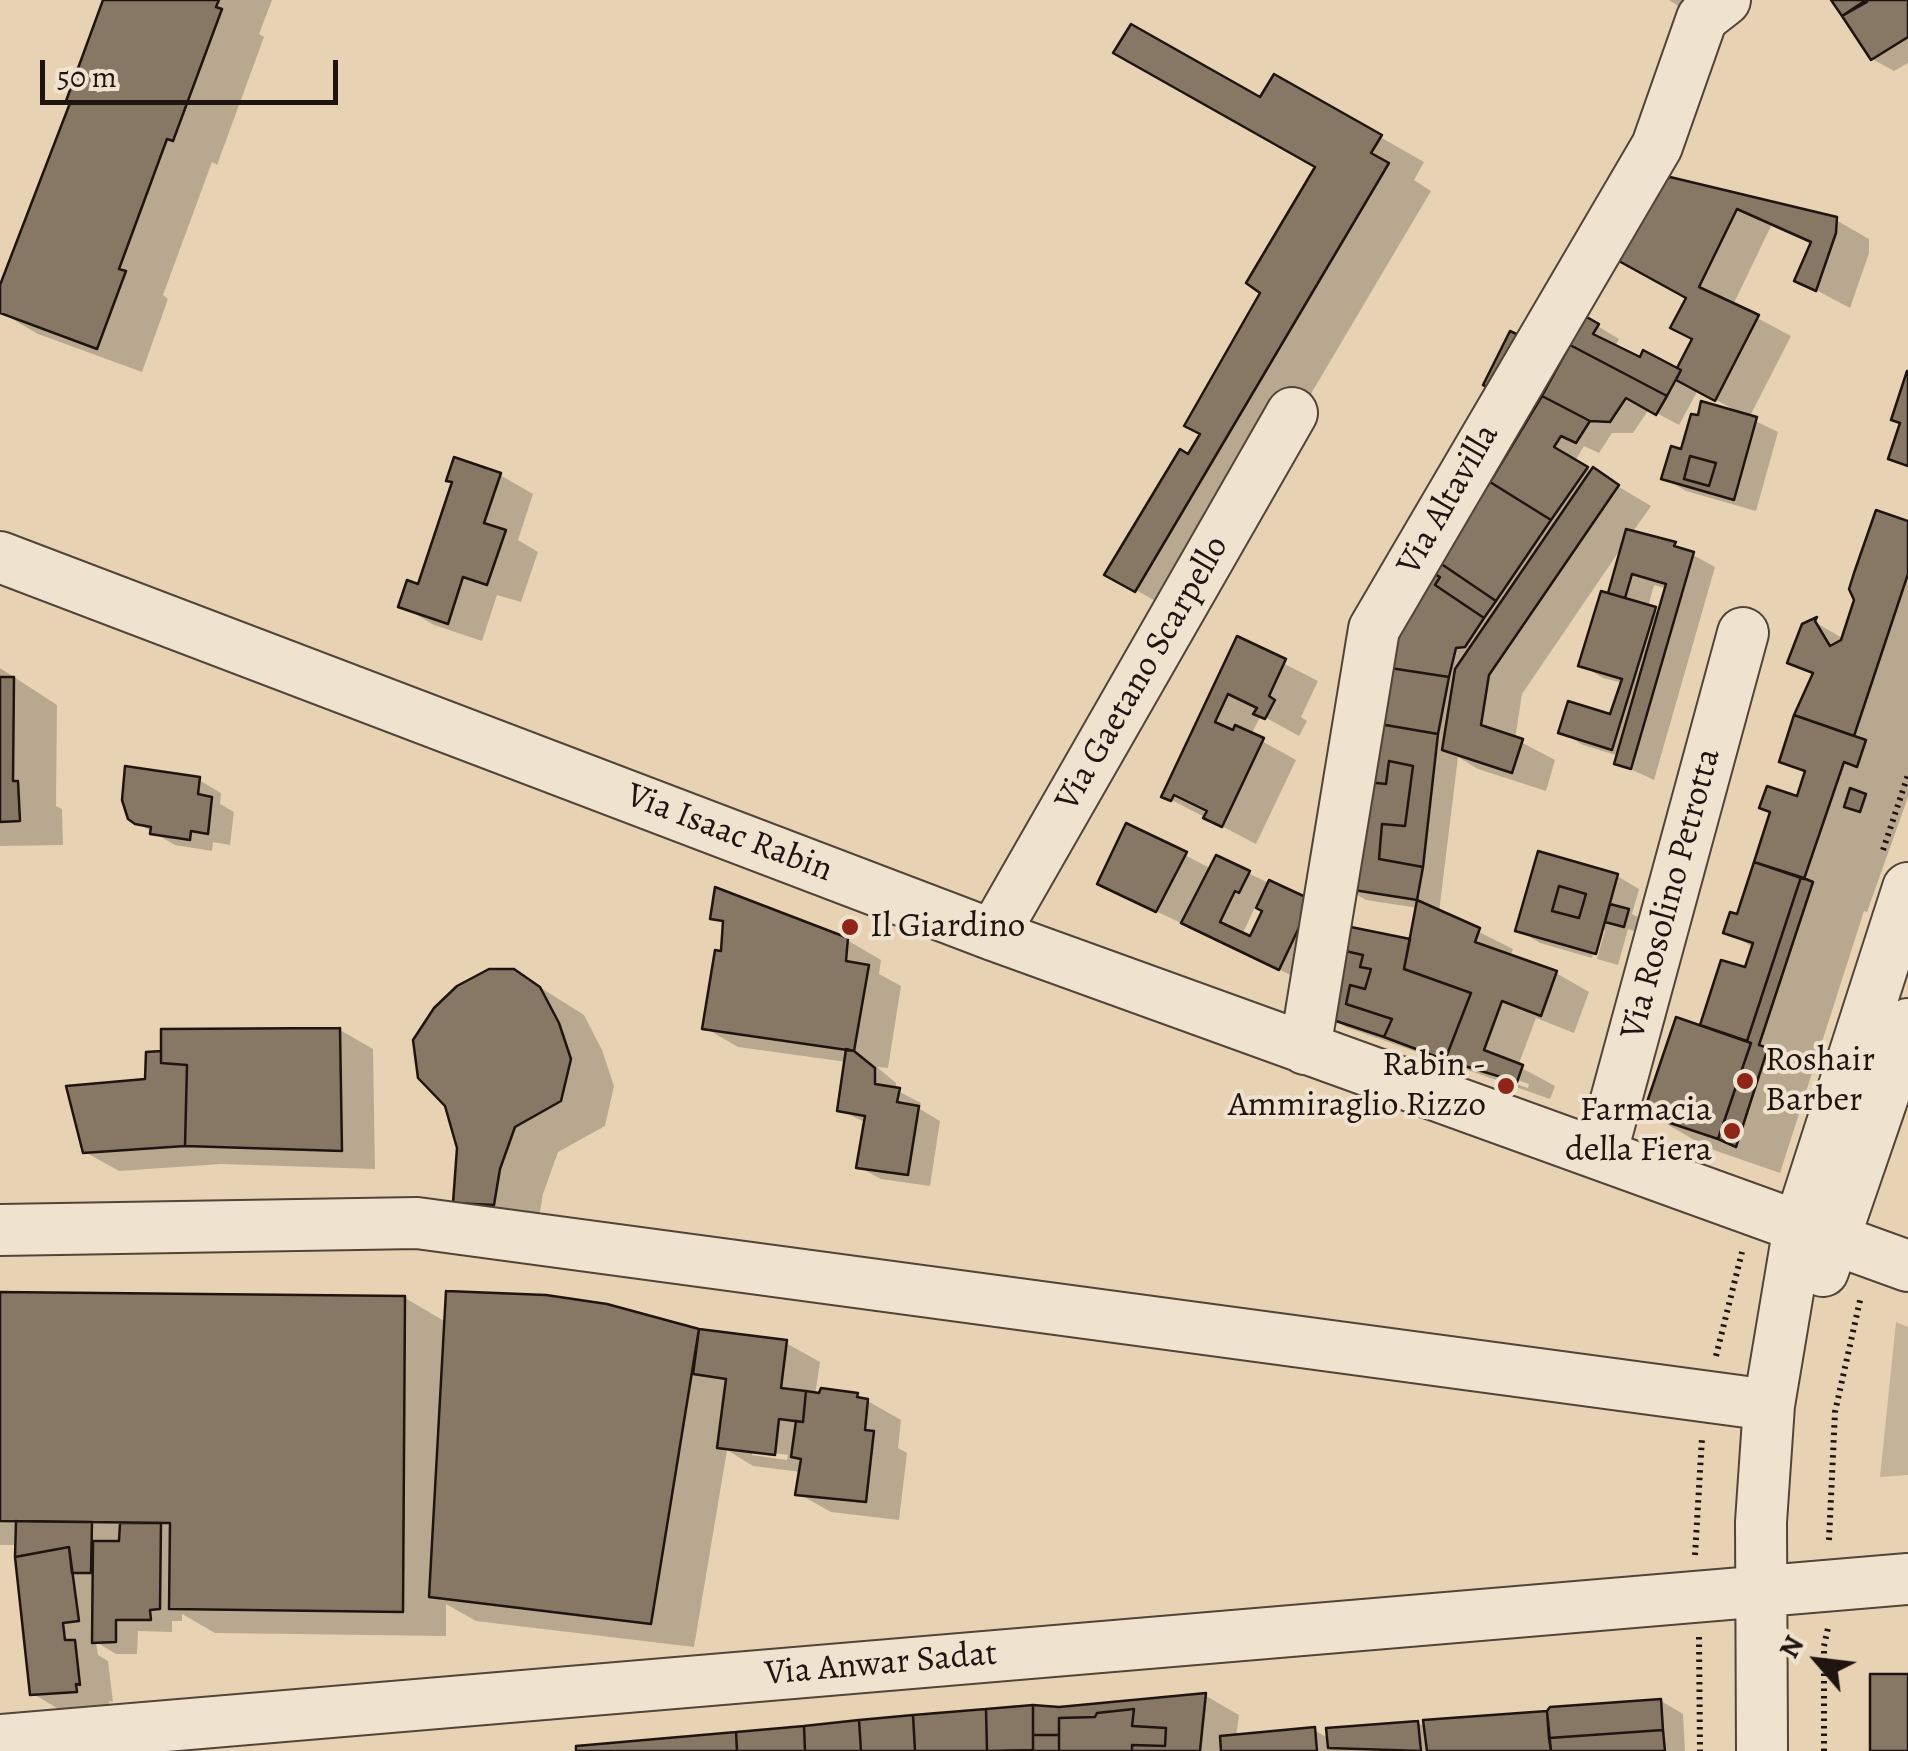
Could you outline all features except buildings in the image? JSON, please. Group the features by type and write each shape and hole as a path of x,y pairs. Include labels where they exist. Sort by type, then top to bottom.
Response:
{"street":[{"name":"Via Altavilla","path":"1305,1049 1374,629 1657,146 1702,18 1726,0"},
{"name":"Via Gaetano Scarpello","path":"993,935 1292,412"},
{"name":"Via Isaac Rabin","path":"0,557 993,935 1855,1247"},
{"name":"Via Rosolino Petrotta","path":"1601,1155 1744,633"},
{"path":"1855,1247 1908,888"},
{"path":"1762,1751 1761,1522 1769,1405 1780,1355 1855,1247 1908,1024"},
{"path":"0,1230 418,1223 1769,1405"},
{"name":"Via Anwar Sadat","path":"0,1740 1908,1579"}],"path":[{"path":"1824,1751 1824,1646 1829,1624 1835,1412 1858,1304 1855,1247"}],"shaded area":[{"path":"1896,1322 1908,1327 1908,1475 1880,1477"}],"place":[{"name":"Il Giardino","path":"850,927"},
{"name":"Roshair Barber","path":"1745,1081"},
{"name":"Rabin - Ammiraglio Rizzo","path":"1506,1086"},
{"name":"Farmacia della Fiera","path":"1732,1131"}]}
